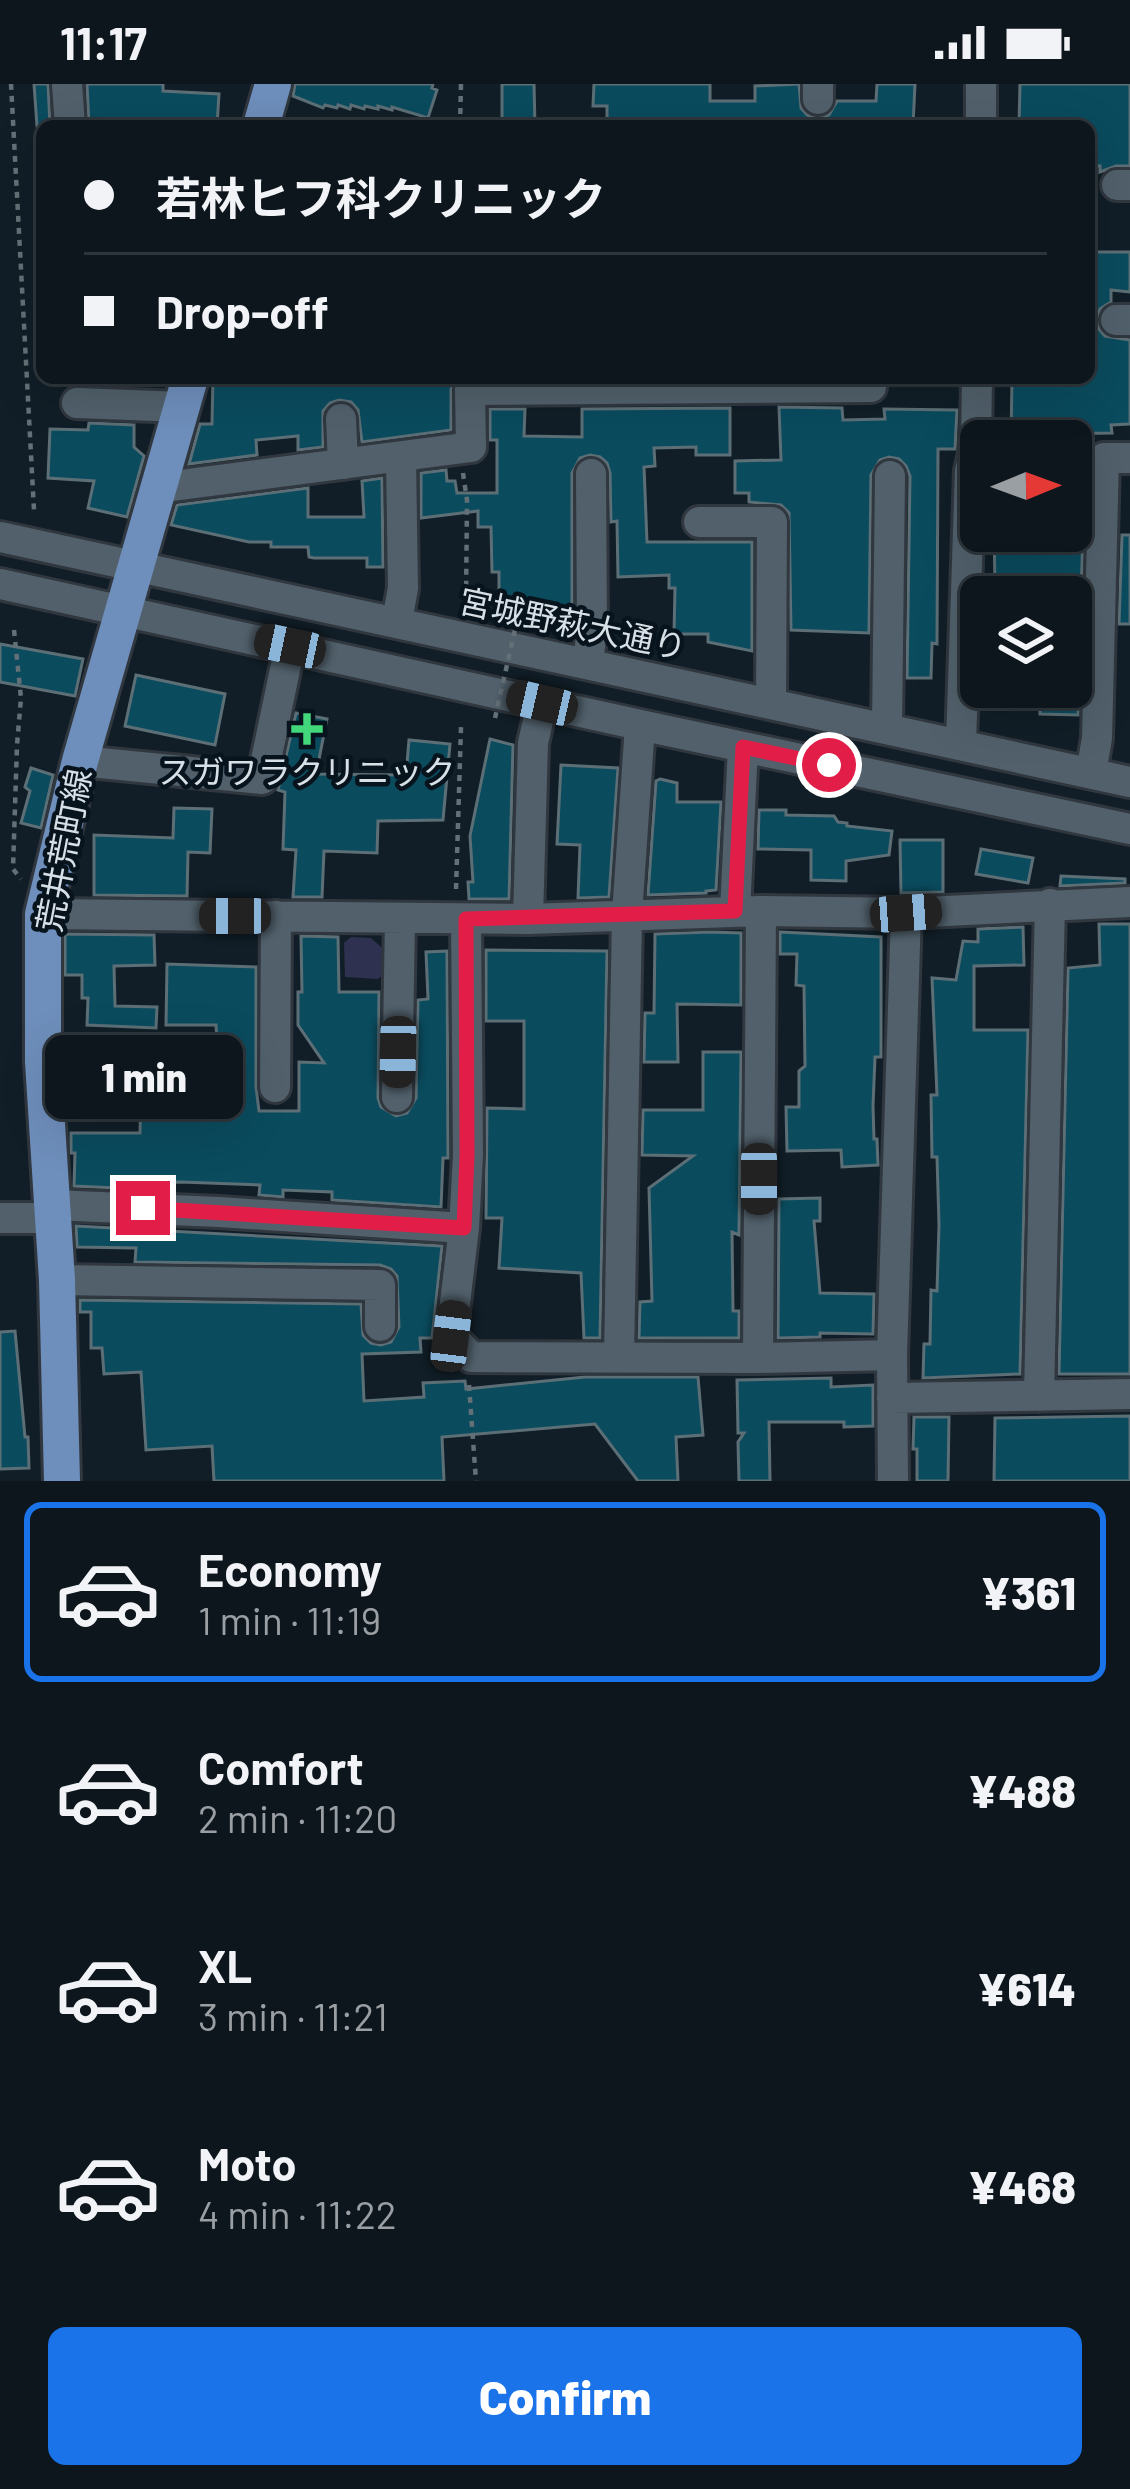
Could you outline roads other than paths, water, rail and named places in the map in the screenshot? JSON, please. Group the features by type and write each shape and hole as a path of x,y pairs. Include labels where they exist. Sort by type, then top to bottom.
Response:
{"main road":[{"path":"263,120 273,84"},
{"name":"荒井荒町線","path":"62,1481 57,1280 43,1062 47,900 80,761 186,393"}],"street":[{"path":"68,84 70,120"},
{"path":"981,120 982,84"},
{"path":"961,744 977,384"},
{"path":"157,488 471,447 470,390 872,387"},
{"path":"77,404 186,393"},
{"path":"341,419 343,464"},
{"path":"397,622 404,587 401,457"},
{"path":"1090,773 1097,738 1104,458 1130,458"},
{"path":"588,664 592,628 590,474"},
{"path":"887,728 890,476"},
{"path":"699,523 772,522 771,703"},
{"name":"宮城野萩大通り","path":"0,538 1130,782"},
{"path":"0,584 1130,829"},
{"path":"80,761 262,779 290,646"},
{"path":"528,919 532,756 542,703"},
{"path":"619,1357 627,915 640,725"},
{"path":"743,747 758,1358"},
{"path":"47,900 276,916 460,919 748,911 906,913 1130,902"},
{"path":"1040,1396 1049,904"},
{"path":"893,1481 892,1355 906,913"},
{"path":"274,1087 276,916"},
{"path":"397,1097 400,918"},
{"path":"460,919 467,1155 451,1336 472,1357 892,1355"},
{"path":"0,1218 52,1211 219,1212 464,1228"},
{"path":"57,1280 380,1285 380,1326"},
{"path":"892,1397 1130,1394"}],"place":[{"name":"スガワラクリニック","path":"307,729"}]}
